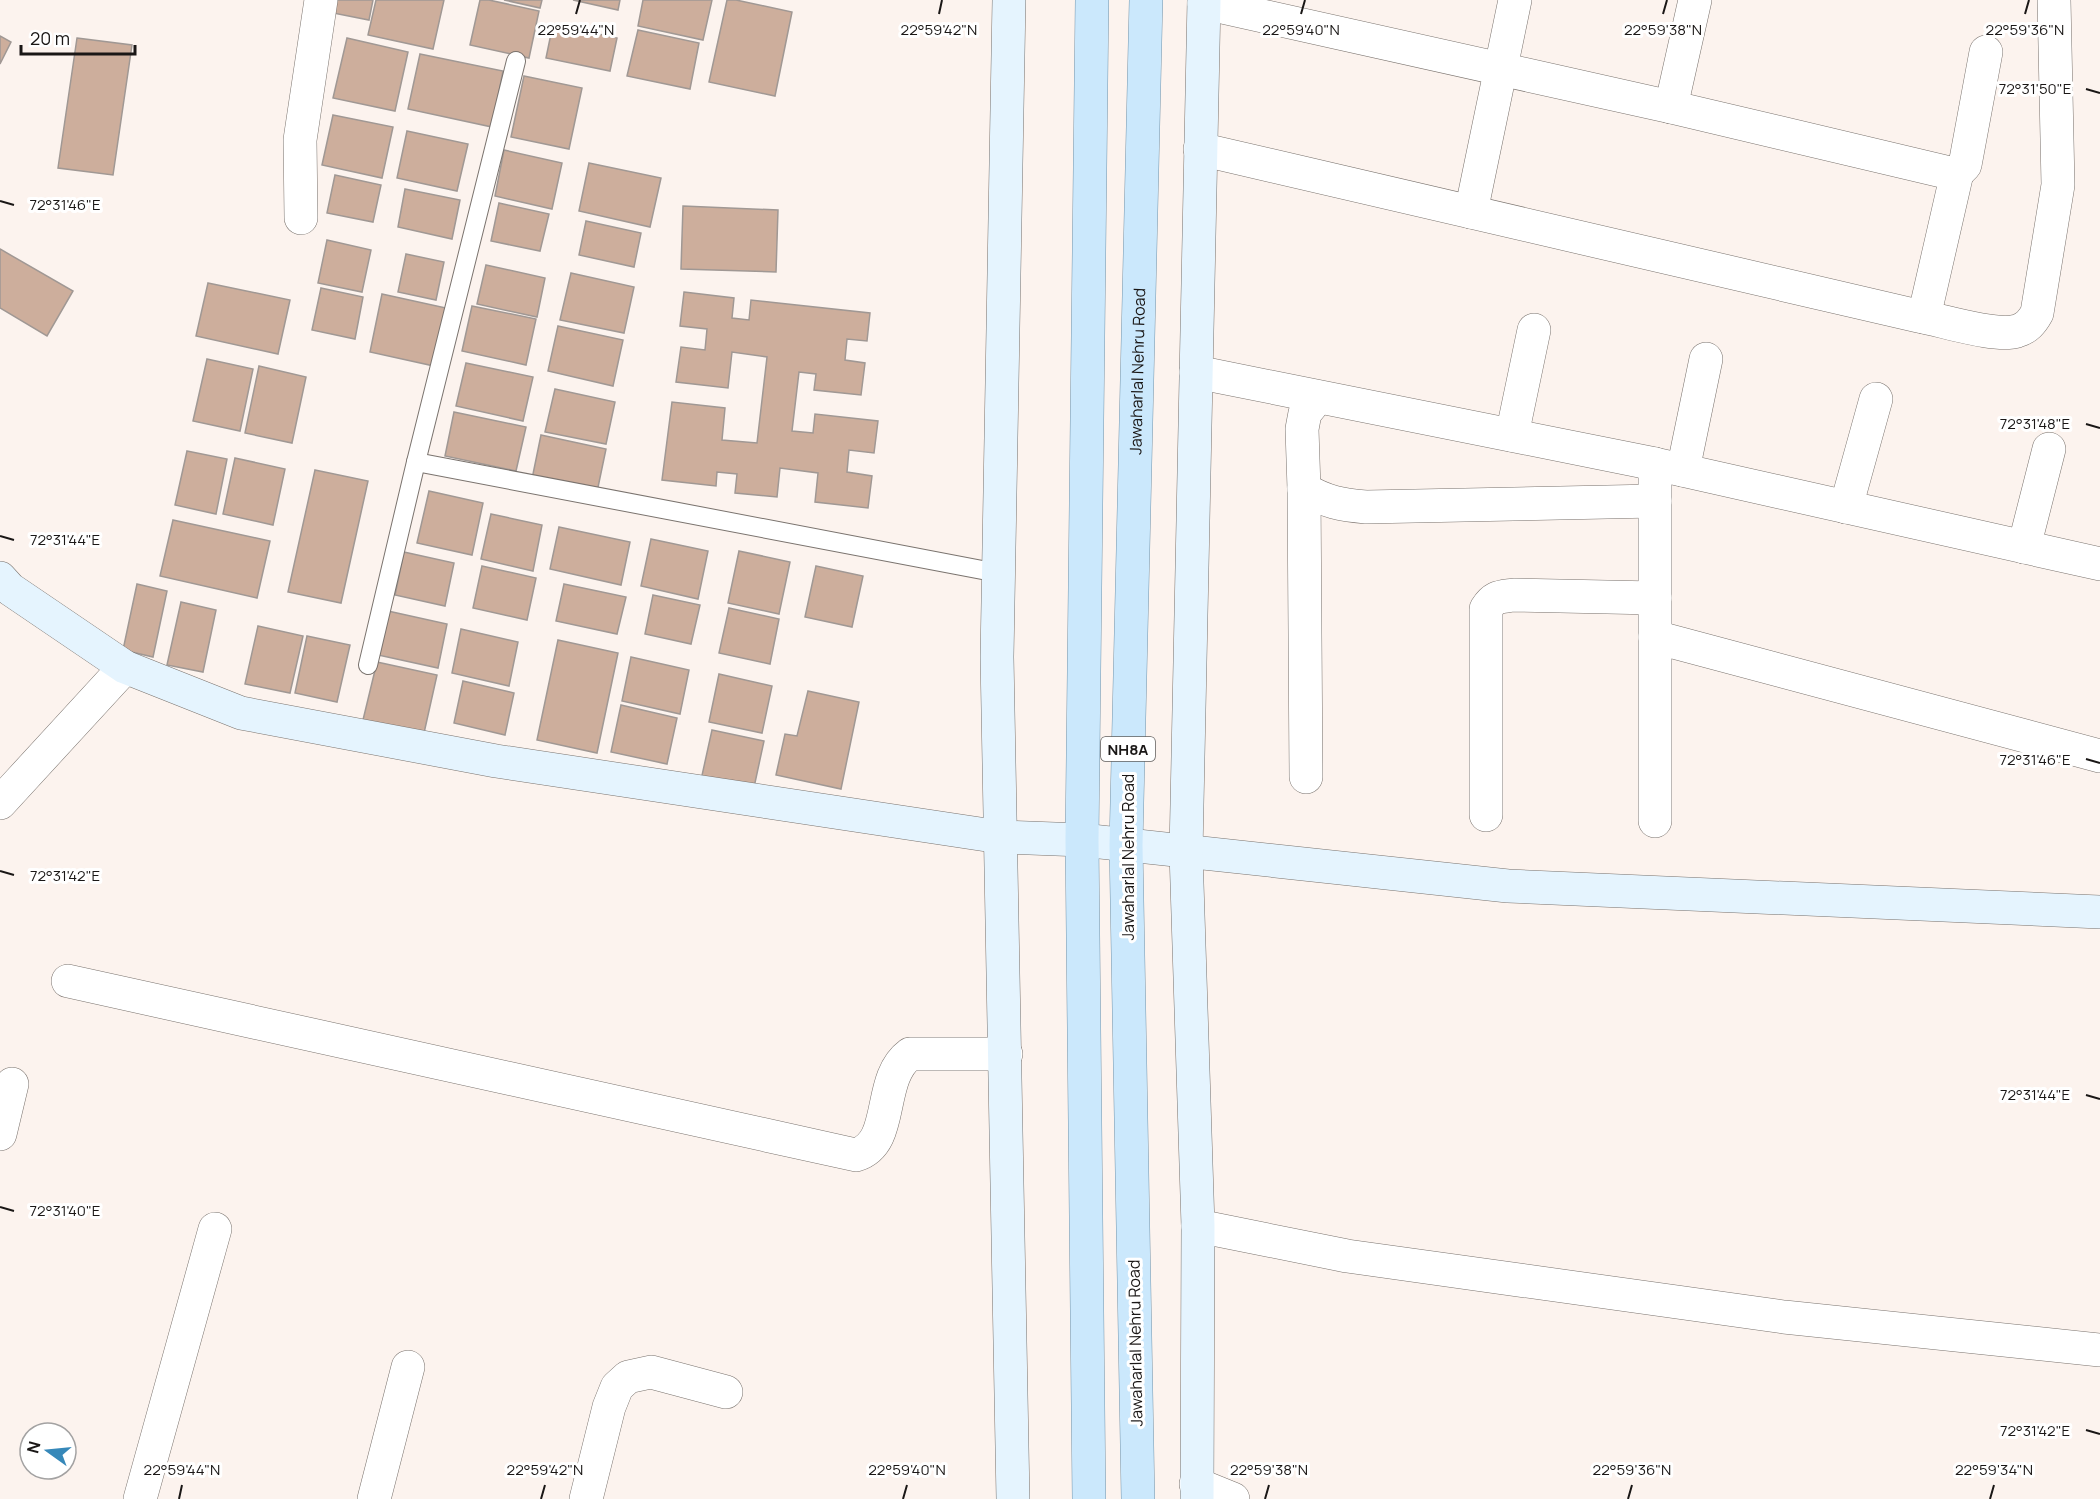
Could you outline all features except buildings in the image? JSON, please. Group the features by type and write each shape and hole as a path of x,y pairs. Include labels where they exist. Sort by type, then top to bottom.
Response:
{"main road":[{"name":"NH8A","path":"1089,1499 1082,840 1092,0"},
{"name":"Jawaharlal Nehru Road","path":"1138,1499 1126,845 1146,0"}],"street":[{"path":"301,218 300,140 321,0"},
{"path":"1009,0 997,657 1013,1499"},
{"path":"1471,212 1515,0"},
{"path":"1671,106 1695,0"},
{"path":"1200,149 1924,317 2002,333 2016,331 2031,324 2037,313 2058,185 2054,0"},
{"path":"1233,1499 1197,1491 1198,1226 1186,852 1204,1 1957,173"},
{"path":"1924,317 1957,173 1965,165 1986,52"},
{"path":"1512,435 1534,330"},
{"path":"1655,821 1655,501 1706,359"},
{"path":"1196,372 1669,467 2100,564"},
{"path":"1305,777 1302,429 1305,413 1318,397"},
{"path":"1846,507 1876,399"},
{"path":"2024,547 2049,449"},
{"path":"1304,489 1320,499 1341,505 1366,507 1655,501"},
{"path":"0,578 10,589 125,667 241,713 496,761 1000,837 1082,840 1508,886 2100,912"},
{"path":"1486,815 1486,609 1491,601 1514,595 1655,598"},
{"path":"1655,637 2100,756"},
{"path":"0,802 125,667"},
{"path":"68,981 856,1155 865,1152 875,1143 894,1073 901,1061 910,1054 1006,1054"},
{"path":"0,1134 12,1084"},
{"path":"1198,1226 1347,1256 1784,1317 2100,1350"},
{"path":"140,1499 215,1229"},
{"path":"374,1499 408,1367"},
{"path":"586,1499 609,1407 617,1387 628,1377 651,1372 726,1392"}],"lane":[{"path":"368,665 516,62"},
{"path":"416,462 998,573"}]}
